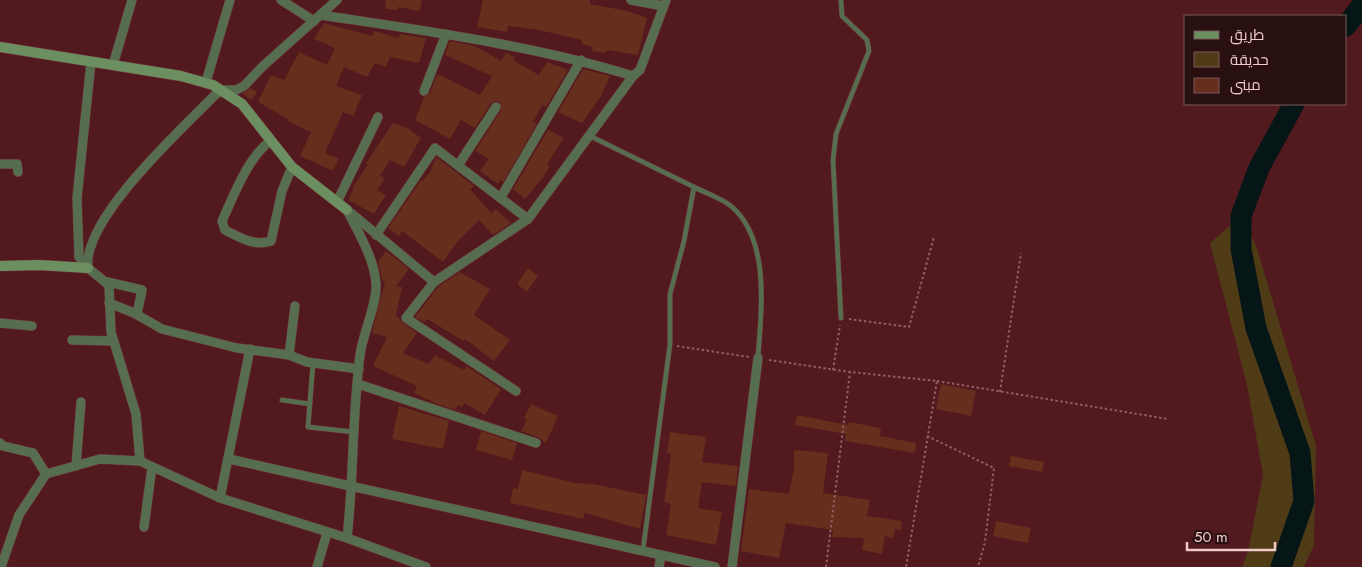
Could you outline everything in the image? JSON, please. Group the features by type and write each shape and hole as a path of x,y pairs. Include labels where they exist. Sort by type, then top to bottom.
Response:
{"street":[{"path":"113,65 132,0"},
{"path":"206,82 230,0"},
{"path":"281,0 314,21"},
{"path":"88,268 88,255 92,241 120,196 158,153 223,90 236,90 244,86 263,66 337,0"},
{"path":"516,391 406,318 434,282 528,219 633,76 640,70 664,3 631,0"},
{"path":"322,15 446,34 581,60 633,76"},
{"path":"424,91 446,34"},
{"path":"0,48 180,76 206,82 223,90 242,104 292,167 434,282"},
{"path":"501,197 581,60"},
{"path":"91,62 77,198 76,228 79,257 88,268 108,282 142,290 136,314"},
{"path":"459,164 496,107"},
{"path":"337,202 378,117"},
{"path":"270,141 261,148 235,194 222,221 225,230 250,241 264,243 271,240 282,191 292,167"},
{"path":"376,235 435,148 459,164 528,219"},
{"path":"0,164 17,164 18,172"},
{"path":"347,210 363,244 376,284 376,295 366,326 359,369 353,485 347,538"},
{"path":"0,266 39,265 88,268"},
{"path":"108,282 112,341 134,407 140,461"},
{"path":"109,303 136,314 162,329 250,350 289,355 293,358 313,363 359,369"},
{"path":"289,355 295,306"},
{"path":"0,324 32,326"},
{"path":"72,340 112,341"},
{"path":"220,498 250,350"},
{"path":"732,567 758,358"},
{"path":"358,384 536,443"},
{"path":"76,466 81,402"},
{"path":"0,443 3,446 33,453 46,474"},
{"path":"1,567 4,545 20,515 46,474 100,459 140,461 220,498 347,538 426,567"},
{"path":"229,459 353,485 715,567"},
{"path":"144,527 152,467"},
{"path":"317,567 328,533"},
{"path":"659,567 661,555"}],"lane":[{"path":"841,0 842,16 867,40 869,51 836,134 833,160 841,318"},
{"path":"589,136 731,206 753,234 762,293 758,358"},
{"path":"642,550 670,344 670,294 684,241 694,187"},
{"path":"313,363 308,427 355,433"},
{"path":"282,400 310,404"}],"path":[{"path":"833,370 841,318 909,328 934,237"},
{"path":"1000,392 1021,254"},
{"path":"826,567 850,372 937,381 1168,419"},
{"path":"906,567 937,381"},
{"path":"927,435 994,468 984,542 978,567"}],"green space":[{"path":"1241,216 1256,245 1316,446 1314,545 1304,567 1242,567 1248,552 1263,475 1247,385 1210,243"}],"building":[{"path":"385,0 422,0 420,11 398,7 398,10 386,9"},
{"path":"483,0 590,0 590,4 628,11 647,18 638,55 607,50 606,53 592,51 593,47 581,44 582,40 539,30 508,26 507,32 477,27"},
{"path":"324,23 372,36 374,31 399,38 400,34 426,38 419,63 390,57 386,67 375,63 367,77 344,67 336,86 362,95 353,116 343,112 325,153 339,159 333,171 300,156 311,132 287,121 288,119 258,102 271,75 284,80 299,52 327,65 335,48 314,39"},
{"path":"450,41 475,46 501,61 506,53 515,57 513,60 539,75 547,62 568,70 546,107 542,105 533,122 537,124 503,182 500,180 498,184 480,171 489,159 475,151 501,110 500,102 491,103 475,128 461,120 450,139 415,120 424,97 430,93 437,74 480,95 492,76 445,55"},
{"path":"583,69 610,76 601,96 582,123 558,112"},
{"path":"251,88 257,92 252,100 242,94"},
{"path":"393,123 409,129 421,138 404,167 390,160 380,176 385,178 377,190 386,195 374,214 348,200 352,189 368,164 366,163"},
{"path":"548,130 564,138 547,164 550,166 544,176 525,199 513,189"},
{"path":"436,157 474,186 470,189 491,213 496,209 511,223 493,235 479,220 458,241 443,262 402,231 399,236 388,228 421,180 423,181 430,172"},
{"path":"386,251 409,269 396,286 402,287 396,315 403,323 417,333 403,353 429,364 435,355 464,370 466,366 501,389 485,415 464,403 462,407 458,405 455,410 435,403 414,393 417,386 373,366 387,337 372,333 385,282 382,280 378,262"},
{"path":"528,268 538,276 527,292 517,284"},
{"path":"460,272 490,289 474,315 510,340 494,361 465,339 464,341 427,319 424,322 415,317 438,287"},
{"path":"941,384 976,391 971,416 936,409"},
{"path":"531,404 558,416 546,443 538,437 521,431 527,420 524,418"},
{"path":"399,406 449,421 443,449 392,439"},
{"path":"797,415 848,425 849,422 881,428 880,436 916,443 915,453 845,441 846,434 795,425"},
{"path":"481,431 517,443 512,460 476,450"},
{"path":"670,432 706,437 702,462 738,466 736,486 702,482 698,508 722,512 716,545 666,535 671,504 664,502 671,454 667,453"},
{"path":"794,450 828,453 823,493 870,500 867,516 902,521 901,530 895,529 893,538 885,536 882,554 862,550 864,538 832,537 833,530 786,523 779,558 741,551 749,489 789,494 794,469"},
{"path":"1011,456 1044,462 1042,472 1009,466"},
{"path":"522,470 575,483 593,484 646,495 640,529 585,513 583,519 510,503 513,488 518,489"},
{"path":"996,521 1031,528 1028,543 993,536"}],"waterway":[{"path":"1347,25 1362,5"},
{"path":"1281,567 1304,501 1300,453 1256,328 1241,249 1241,216 1259,168 1293,105"}]}
